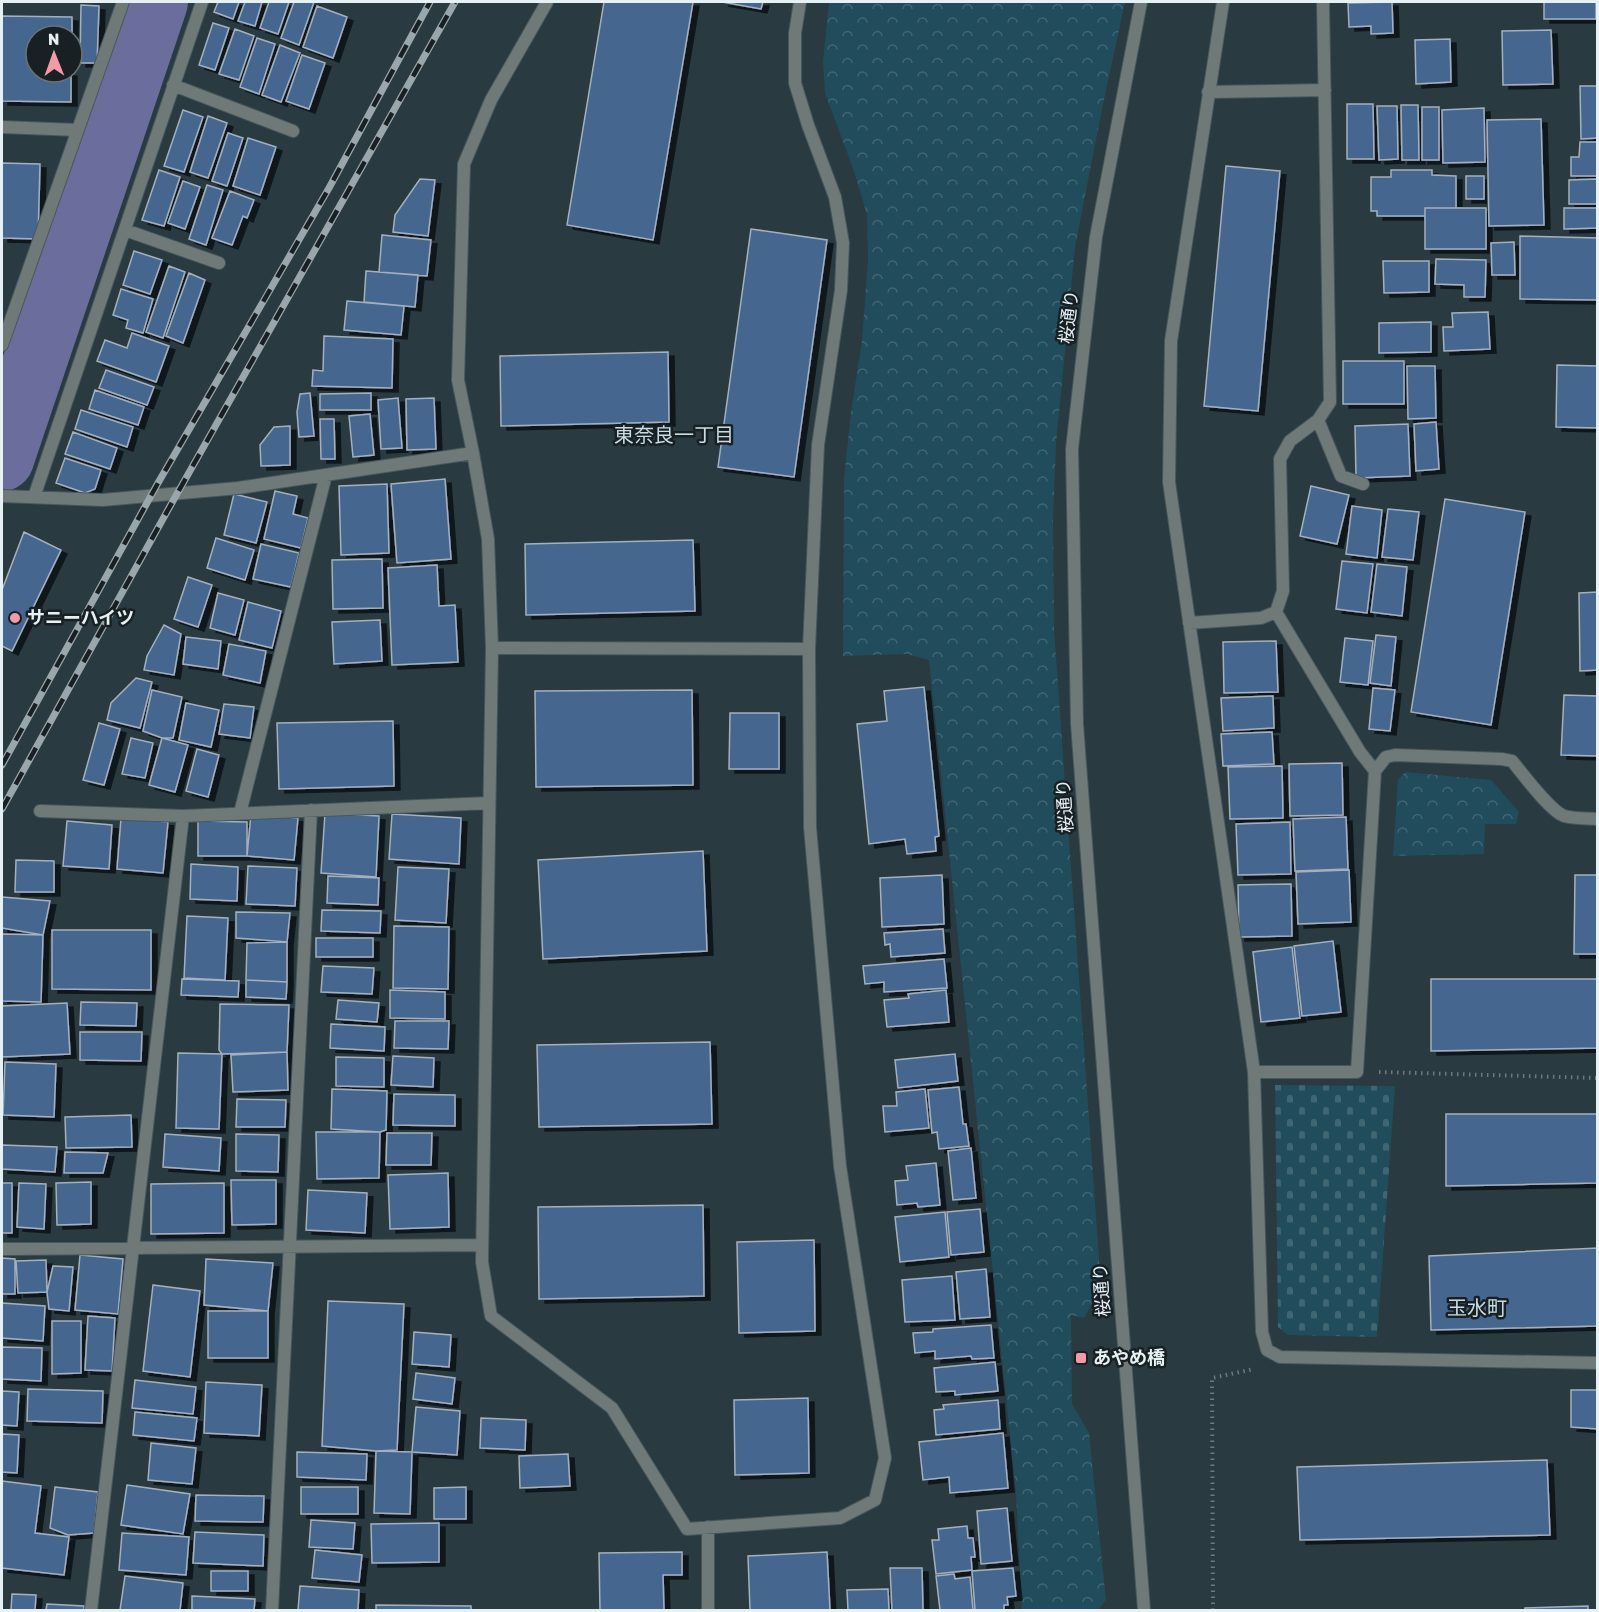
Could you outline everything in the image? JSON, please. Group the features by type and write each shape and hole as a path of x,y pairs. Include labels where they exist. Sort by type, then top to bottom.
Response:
{"street":[{"path":"2,345 123,2"},
{"path":"34,498 201,2"},
{"path":"547,2 491,100 464,164 458,380 488,539 492,648 482,1262 491,1316 612,1408 687,1528 840,1518 875,1500 885,1458 840,1166 810,827 809,649 818,445 841,290 843,243 835,197 795,83 795,33 800,2"},
{"name":"桜通り","path":"1141,2 1096,237 1072,449 1077,724 1144,1611"},
{"path":"1223,2 1171,341 1169,482 1254,1072 1262,1332 1267,1350 1280,1357 1598,1363"},
{"path":"1323,2 1330,402 1318,420 1290,441 1280,459 1282,591 1276,612 1360,752 1375,771"},
{"path":"173,85 293,131"},
{"path":"1208,92 1325,90"},
{"path":"2,127 77,130"},
{"path":"125,230 219,263"},
{"path":"1318,420 1341,476 1363,484"},
{"path":"2,496 103,500 238,488 473,453"},
{"path":"240,813 326,475"},
{"path":"1189,623 1261,618 1276,612"},
{"path":"492,648 809,649"},
{"path":"1254,1072 1357,1071 1375,771 1386,757 1395,755 1512,760 1549,805 1562,815 1598,819"},
{"path":"40,811 183,816 489,803"},
{"path":"272,1611 311,810"},
{"path":"91,1611 183,816"},
{"path":"2,1249 482,1245"},
{"path":"708,1527 708,1611"}],"path":[{"path":"1357,1071 1598,1078"},
{"path":"1213,1611 1212,1378 1265,1367"}],"green space":[{"path":"829,2 1125,2 1075,247 1056,444 1053,520 1054,629 1101,1287 1084,1318 1071,1315 1072,1404 1089,1433 1106,1600 1098,1610 1022,1610 1016,1493 929,660 907,654 843,656 844,477 862,340 868,260 867,215 854,171 825,93 823,62"},
{"path":"1405,772 1491,780 1519,812 1516,824 1485,824 1484,854 1393,856 1398,780"},
{"path":"1275,1085 1395,1086 1377,1337 1288,1335 1278,1327"}],"building":[{"path":"218,2 239,2 233,19 214,12"},
{"path":"245,2 262,2 255,26 238,21"},
{"path":"269,2 289,2 278,34 260,28"},
{"path":"294,2 314,2 299,45 281,38"},
{"path":"604,2 693,2 653,240 567,225"},
{"path":"722,2 763,2 761,9"},
{"path":"1392,2 1393,33 1371,34 1371,26 1349,27 1348,3"},
{"path":"1544,2 1596,2 1596,19 1544,19"},
{"path":"81,5 99,6 97,63 84,63 84,24 81,24"},
{"path":"317,6 347,17 333,58 303,47"},
{"path":"2,16 72,17 72,24 24,24 24,84 71,84 71,102 2,101"},
{"path":"213,23 229,28 215,70 199,65"},
{"path":"235,29 254,36 239,80 219,74"},
{"path":"1551,30 1553,84 1503,85 1502,31"},
{"path":"257,38 275,44 259,94 240,87"},
{"path":"1450,39 1451,82 1416,84 1415,40"},
{"path":"280,45 300,53 281,102 262,95"},
{"path":"302,55 325,63 309,109 286,101"},
{"path":"1580,86 1598,86 1598,138 1581,139"},
{"path":"1347,104 1373,104 1374,159 1347,159"},
{"path":"1401,105 1418,105 1419,160 1402,160"},
{"path":"1377,106 1397,106 1398,159 1379,160"},
{"path":"1422,107 1439,107 1439,160 1422,160"},
{"path":"1484,108 1485,162 1443,163 1442,110"},
{"path":"183,110 203,117 184,172 164,166"},
{"path":"208,116 227,123 208,178 190,172"},
{"path":"1541,119 1544,225 1489,226 1487,120"},
{"path":"228,133 243,138 227,186 212,181"},
{"path":"248,138 276,147 260,195 233,186"},
{"path":"1580,142 1598,142 1598,176 1571,176 1571,157 1579,157"},
{"path":"2,163 40,164 38,239 2,238"},
{"path":"1226,166 1280,171 1258,411 1204,406"},
{"path":"159,170 180,177 164,226 142,220"},
{"path":"1391,170 1432,170 1432,175 1456,176 1456,208 1425,208 1425,216 1377,216 1377,211 1371,211 1371,177 1391,177"},
{"path":"1466,176 1484,176 1484,199 1466,199"},
{"path":"420,179 435,180 428,236 393,232 395,215"},
{"path":"1598,179 1598,204 1569,204 1569,180"},
{"path":"183,181 200,187 185,229 168,223"},
{"path":"207,185 223,190 206,245 189,239"},
{"path":"230,191 254,200 247,218 243,216 232,245 212,238"},
{"path":"1425,208 1486,208 1486,249 1425,249"},
{"path":"1564,208 1598,208 1598,228 1564,229"},
{"path":"751,229 827,240 794,477 718,467"},
{"path":"382,235 431,240 427,276 379,272"},
{"path":"1520,236 1598,238 1597,300 1520,299"},
{"path":"1514,242 1515,275 1492,275 1491,243"},
{"path":"134,251 162,260 150,294 123,285"},
{"path":"1436,259 1486,260 1485,297 1464,297 1464,285 1435,284"},
{"path":"1383,261 1429,261 1429,292 1384,293"},
{"path":"169,266 185,272 163,338 146,332"},
{"path":"366,271 418,275 415,307 364,302"},
{"path":"189,273 205,280 183,343 166,336"},
{"path":"121,289 153,299 143,333 126,328 128,320 113,315"},
{"path":"347,301 404,306 401,335 344,330"},
{"path":"1488,312 1490,349 1444,351 1443,327 1453,327 1452,313"},
{"path":"1431,322 1431,352 1379,353 1379,323"},
{"path":"132,333 169,346 156,382 97,361 105,340 127,348"},
{"path":"324,336 393,339 392,388 312,386 313,370 323,371"},
{"path":"668,352 669,422 501,426 500,356"},
{"path":"1343,361 1404,361 1404,404 1343,404"},
{"path":"1557,365 1598,366 1598,428 1556,427"},
{"path":"1407,366 1435,366 1436,418 1408,419"},
{"path":"106,370 154,387 147,405 99,388"},
{"path":"95,390 144,407 138,425 89,409"},
{"path":"310,393 314,436 299,437 297,412 300,394"},
{"path":"371,393 371,410 320,410 320,394"},
{"path":"398,398 402,448 381,449 378,400"},
{"path":"434,398 436,449 407,450 406,399"},
{"path":"81,410 133,427 127,447 75,429"},
{"path":"370,414 374,455 353,457 349,416"},
{"path":"320,419 334,419 335,459 321,459"},
{"path":"1436,422 1439,469 1416,471 1414,424"},
{"path":"1408,424 1410,476 1356,478 1355,426"},
{"path":"290,426 290,465 261,466 260,445 274,427"},
{"path":"73,432 117,448 110,469 65,454"},
{"path":"65,458 101,470 95,489 85,493 56,483"},
{"path":"445,479 451,559 397,563 391,484"},
{"path":"387,484 389,553 341,555 339,486"},
{"path":"1311,486 1349,495 1337,544 1300,536"},
{"path":"275,491 297,496 293,514 308,518 301,548 264,539"},
{"path":"234,494 267,502 256,543 224,535"},
{"path":"1445,499 1525,512 1491,725 1411,712"},
{"path":"1352,506 1382,510 1377,558 1346,554"},
{"path":"1388,509 1419,512 1413,560 1382,557"},
{"name":"サニーハイツ","path":"24,532 61,550 12,651 2,646 2,590"},
{"path":"216,538 254,550 245,580 207,568"},
{"path":"693,540 695,611 526,615 525,544"},
{"path":"261,544 299,553 291,587 253,579"},
{"path":"382,559 383,608 333,609 332,560"},
{"path":"1342,561 1373,564 1367,613 1336,609"},
{"path":"1377,564 1407,567 1402,616 1371,612"},
{"path":"437,565 439,606 455,605 458,662 392,665 388,568"},
{"path":"188,577 212,585 198,627 174,619"},
{"path":"1598,592 1598,670 1580,671 1579,593"},
{"path":"218,593 244,600 235,635 210,628"},
{"path":"248,602 281,611 272,648 239,640"},
{"path":"380,620 382,661 334,664 332,622"},
{"path":"164,625 181,634 174,675 144,670 147,656"},
{"path":"1376,635 1396,637 1391,686 1370,683"},
{"path":"186,637 221,641 218,669 183,664"},
{"path":"1345,638 1373,641 1368,685 1340,682"},
{"path":"1276,641 1278,692 1224,693 1223,642"},
{"path":"229,644 266,651 260,683 223,675"},
{"path":"136,678 152,682 140,728 107,720 111,703"},
{"path":"924,687 939,836 935,837 936,851 907,854 905,839 869,844 857,724 887,721 884,691"},
{"path":"1373,688 1395,690 1390,731 1369,729"},
{"path":"152,690 182,697 173,738 162,738 143,731"},
{"path":"692,690 693,785 536,787 535,691"},
{"path":"1564,695 1598,696 1598,756 1561,755"},
{"path":"1273,696 1274,728 1223,731 1221,698"},
{"path":"186,703 219,710 211,747 179,740"},
{"path":"224,704 254,707 250,738 219,734"},
{"path":"730,713 779,713 779,769 729,769"},
{"path":"393,721 394,786 279,789 277,723"},
{"path":"99,723 120,729 104,785 83,780"},
{"path":"1272,732 1274,764 1223,766 1221,734"},
{"path":"131,738 153,743 145,778 122,774"},
{"path":"162,738 188,745 175,792 149,785"},
{"path":"197,749 219,755 208,797 186,791"},
{"path":"1342,763 1343,815 1290,816 1289,764"},
{"path":"1282,766 1283,818 1230,819 1228,767"},
{"path":"325,813 379,816 376,877 321,873"},
{"path":"251,814 298,818 294,860 247,856"},
{"path":"392,814 461,818 459,864 389,859"},
{"path":"1346,817 1348,869 1295,871 1293,819"},
{"path":"121,818 168,822 163,873 117,869"},
{"path":"67,821 112,825 109,869 63,866"},
{"path":"198,821 247,822 247,856 198,856"},
{"path":"1290,822 1291,874 1238,875 1236,824"},
{"path":"703,851 707,951 543,959 538,860"},
{"path":"16,860 54,861 54,892 15,892"},
{"path":"191,864 238,867 237,901 190,899"},
{"path":"248,866 297,868 295,906 246,904"},
{"path":"398,867 449,869 446,923 395,920"},
{"path":"1349,870 1351,922 1298,924 1296,872"},
{"path":"942,875 944,924 882,927 880,878"},
{"path":"1575,875 1598,875 1598,954 1574,954"},
{"path":"328,876 379,878 378,905 327,903"},
{"path":"1291,884 1292,936 1239,937 1238,885"},
{"path":"2,897 50,901 43,935 2,928"},
{"path":"322,910 381,911 380,933 321,931"},
{"path":"236,912 290,913 287,942 236,938"},
{"path":"187,916 228,918 225,980 184,978"},
{"path":"394,926 449,927 448,989 393,988"},
{"path":"943,929 945,953 891,957 890,944 885,945 884,933"},
{"path":"52,930 151,930 151,990 52,989"},
{"path":"2,934 43,935 41,1002 2,1001"},
{"path":"316,938 373,938 373,957 316,957"},
{"path":"1333,941 1341,1012 1302,1016 1294,946"},
{"path":"287,942 287,982 246,980 247,943"},
{"path":"1292,947 1300,1018 1261,1022 1253,952"},
{"path":"944,959 947,988 884,992 884,982 865,984 863,966"},
{"path":"323,966 374,968 372,994 321,992"},
{"path":"182,979 239,981 238,997 181,995"},
{"path":"1431,979 1598,979 1598,1048 1431,1051"},
{"path":"246,980 287,982 286,999 246,997"},
{"path":"390,990 445,992 445,1019 390,1018"},
{"path":"946,990 949,1022 887,1027 884,1000 909,998 908,994"},
{"path":"338,1000 379,1003 377,1022 336,1019"},
{"path":"81,1002 137,1003 136,1026 80,1025"},
{"path":"67,1003 70,1054 2,1057 2,1006"},
{"path":"220,1004 289,1005 287,1052 222,1054 219,1050"},
{"path":"395,1021 449,1021 448,1049 394,1048"},
{"path":"331,1024 385,1027 384,1051 330,1048"},
{"path":"80,1032 142,1032 141,1061 80,1060"},
{"path":"710,1042 712,1124 539,1127 537,1045"},
{"path":"287,1052 288,1090 233,1092 231,1055"},
{"path":"178,1053 222,1054 219,1129 176,1128"},
{"path":"955,1054 958,1081 898,1088 895,1060"},
{"path":"393,1056 434,1058 433,1087 391,1085"},
{"path":"336,1057 384,1058 384,1087 336,1086"},
{"path":"5,1062 56,1064 54,1117 3,1115"},
{"path":"959,1087 963,1124 966,1124 969,1146 939,1149 937,1132 932,1133 928,1090"},
{"path":"332,1089 387,1091 386,1130 380,1132 331,1129"},
{"path":"925,1089 929,1128 885,1132 883,1106 897,1106 896,1092"},
{"path":"394,1094 455,1095 455,1126 393,1125"},
{"path":"237,1099 286,1100 285,1127 236,1127"},
{"path":"1446,1114 1598,1114 1598,1183 1446,1186"},
{"path":"131,1115 132,1147 66,1148 65,1117"},
{"path":"316,1132 380,1132 379,1178 317,1179"},
{"path":"387,1133 432,1133 431,1165 386,1165"},
{"path":"165,1134 221,1138 219,1171 163,1167"},
{"path":"236,1134 279,1135 278,1172 236,1171"},
{"path":"2,1145 57,1147 55,1172 2,1169"},
{"path":"971,1148 976,1198 953,1200 948,1151"},
{"path":"65,1152 108,1153 103,1173 64,1173"},
{"path":"936,1163 940,1205 918,1207 917,1203 897,1205 895,1181 908,1180 906,1166"},
{"path":"448,1173 449,1227 390,1229 388,1175"},
{"path":"231,1180 276,1180 276,1224 232,1225"},
{"path":"91,1182 91,1224 57,1225 56,1183"},
{"path":"2,1183 12,1183 12,1233 2,1233"},
{"path":"19,1183 46,1184 44,1229 17,1227"},
{"path":"224,1183 224,1233 151,1234 151,1184"},
{"path":"308,1190 367,1193 365,1233 306,1230"},
{"path":"703,1205 704,1296 539,1299 538,1207"},
{"path":"980,1209 984,1252 951,1255 947,1212"},
{"path":"945,1212 949,1257 900,1262 895,1217"},
{"path":"814,1240 815,1331 739,1333 737,1242"},
{"path":"1598,1248 1598,1326 1431,1330 1429,1256"},
{"path":"80,1255 123,1259 118,1314 75,1310"},
{"path":"2,1258 15,1259 15,1294 2,1294"},
{"path":"206,1259 273,1263 268,1311 204,1305"},
{"path":"46,1260 47,1292 18,1293 16,1261"},
{"path":"53,1266 73,1267 69,1311 49,1309 47,1292"},
{"path":"986,1269 990,1317 960,1319 956,1272"},
{"path":"952,1276 955,1320 905,1322 902,1280"},
{"path":"153,1285 200,1291 190,1377 143,1371"},
{"path":"328,1301 404,1304 397,1450 376,1451 322,1446"},
{"path":"2,1303 45,1306 43,1341 2,1338"},
{"path":"208,1311 268,1311 268,1358 208,1358"},
{"path":"88,1316 115,1318 112,1371 85,1370"},
{"path":"52,1321 81,1321 81,1373 52,1374"},
{"path":"991,1325 994,1358 972,1359 971,1356 935,1359 935,1351 915,1353 913,1333 933,1332 933,1329"},
{"path":"414,1332 451,1335 449,1367 412,1364"},
{"path":"2,1347 42,1348 41,1381 2,1379"},
{"path":"995,1362 998,1391 955,1395 955,1391 936,1392 934,1368"},
{"path":"416,1373 455,1378 452,1404 413,1399"},
{"path":"135,1380 196,1387 193,1414 132,1408"},
{"path":"206,1382 262,1385 259,1436 204,1433"},
{"path":"28,1389 103,1391 102,1423 27,1421"},
{"path":"1571,1390 1598,1390 1598,1429 1571,1427"},
{"path":"2,1391 19,1392 17,1426 2,1425"},
{"path":"808,1398 809,1473 735,1475 734,1400"},
{"path":"998,1400 1000,1429 936,1435 934,1410 944,1409 943,1405"},
{"path":"416,1407 460,1411 457,1455 412,1452"},
{"path":"135,1412 197,1418 194,1441 133,1435"},
{"path":"481,1418 526,1420 525,1450 480,1448"},
{"path":"1003,1433 1008,1488 950,1493 949,1477 923,1480 919,1442"},
{"path":"2,1434 19,1435 17,1473 2,1472"},
{"path":"151,1443 196,1448 192,1484 148,1480"},
{"path":"376,1451 412,1452 410,1514 374,1513"},
{"path":"297,1452 367,1454 366,1480 297,1477"},
{"path":"568,1454 570,1486 520,1488 519,1456"},
{"path":"1547,1460 1550,1535 1300,1540 1297,1467"},
{"path":"2,1481 41,1486 35,1533 69,1537 64,1575 2,1568"},
{"path":"127,1485 190,1494 183,1534 121,1525"},
{"path":"55,1487 98,1492 94,1533 68,1535 50,1528"},
{"path":"301,1487 358,1487 358,1514 301,1514"},
{"path":"466,1487 466,1519 434,1519 434,1488"},
{"path":"196,1495 264,1496 263,1522 195,1521"},
{"path":"1007,1508 1012,1561 981,1564 977,1511"},
{"path":"311,1520 355,1523 353,1549 309,1547"},
{"path":"439,1523 439,1562 372,1563 371,1524"},
{"path":"967,1526 968,1538 973,1538 975,1557 971,1557 972,1570 936,1574 932,1540 939,1540 938,1529"},
{"path":"195,1532 264,1535 263,1566 193,1563"},
{"path":"122,1533 189,1537 186,1575 119,1570"},
{"path":"315,1550 362,1555 359,1582 312,1578"},
{"path":"682,1552 682,1575 663,1575 664,1610 600,1610 599,1553"},
{"path":"827,1552 830,1610 750,1610 748,1556"},
{"path":"890,1568 922,1568 923,1610 892,1610"},
{"path":"1013,1568 1016,1596 1007,1597 1008,1605 1004,1605 1004,1610 975,1610 972,1571"},
{"path":"211,1571 248,1571 248,1591 211,1591"},
{"path":"954,1574 955,1579 970,1577 973,1610 940,1610 936,1576"},
{"path":"125,1576 183,1583 180,1610 120,1610"},
{"path":"300,1586 359,1590 358,1610 298,1610"},
{"path":"888,1589 889,1610 848,1610 847,1590"},
{"path":"12,1594 36,1595 35,1610 11,1610"},
{"path":"192,1596 255,1599 254,1610 192,1610"},
{"path":"47,1604 84,1606 84,1610 46,1610"},
{"path":"376,1605 471,1606 471,1610 376,1610"},
{"path":"1588,1606 1588,1610 1525,1610 1525,1608"}],"waterway":[{"path":"2,459 156,2"}],"railway":[{"path":"2,765 158,483 329,188 430,2"},
{"path":"2,809 455,2"}],"place":[{"name":"サニーハイツ","path":"15,618"},
{"name":"あやめ橋","path":"1081,1358"}],"district":[{"name":"東奈良一丁目","path":"674,435"},
{"name":"玉水町","path":"1477,1308"}]}
